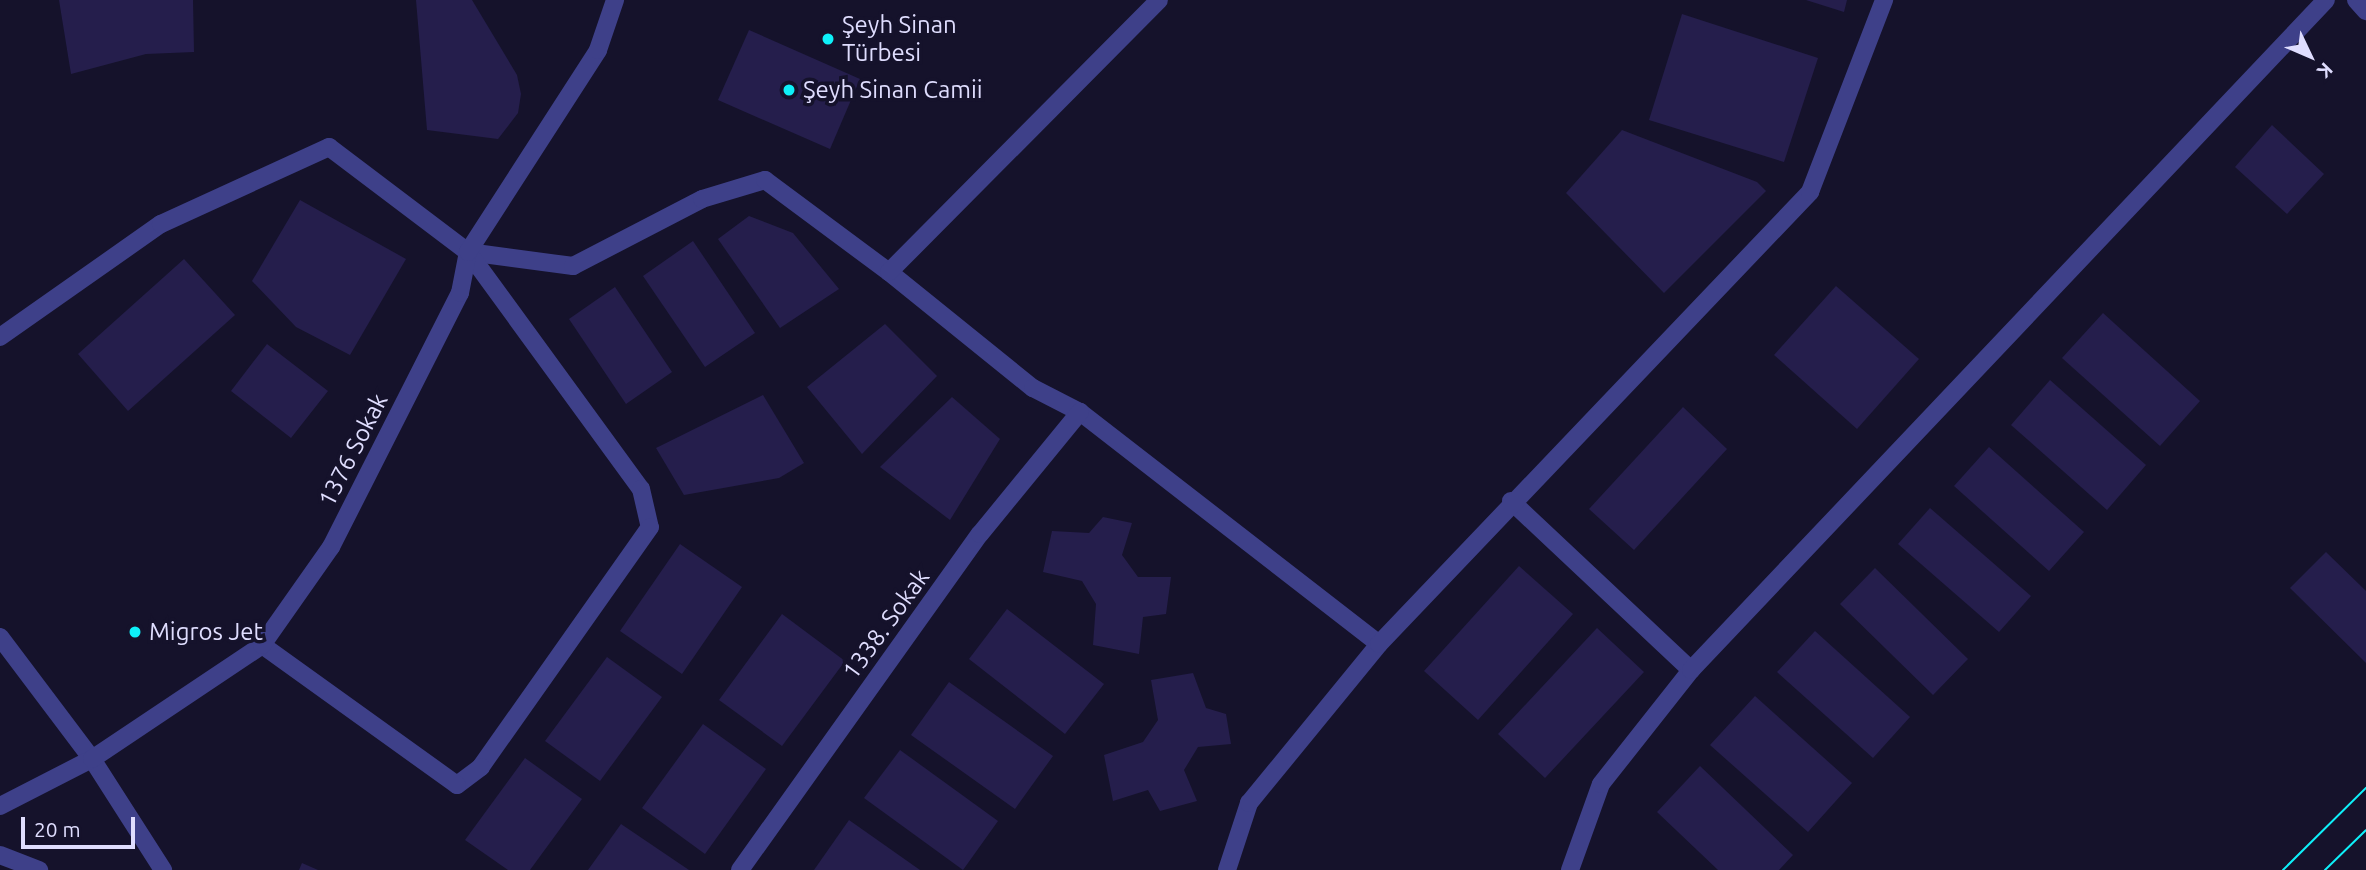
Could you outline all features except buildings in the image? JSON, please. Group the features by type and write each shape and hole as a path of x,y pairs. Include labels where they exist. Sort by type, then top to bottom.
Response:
{"street":[{"name":"1376 Sokak","path":"0,806 92,759 262,645 331,547 460,293 468,252 598,50 615,0"},
{"path":"889,272 1159,0"},
{"path":"1227,870 1249,803 1378,644 1511,501 1810,192 1884,0"},
{"path":"1570,870 1601,784 1691,670 2326,0"},
{"path":"2356,0 2366,11"},
{"path":"0,337 161,224 329,146 468,252 641,489 650,527 481,767 457,785 262,645"},
{"path":"468,252 573,267 702,199 765,180 889,272 1033,388 1080,412 1378,644"},
{"name":"1338. Sokak","path":"740,870 980,534 1080,412"},
{"path":"1511,501 1691,670"},
{"path":"0,637 92,759 163,870"},
{"path":"0,855 38,870"}],"tram line":[{"path":"2283,870 2366,788"},
{"path":"2325,870 2366,830"}],"place":[{"name":"Şeyh Sinan Türbesi","path":"828,39"},
{"name":"Şeyh Sinan Camii","path":"789,90"},
{"name":"Migros Jet","path":"135,632"}]}
